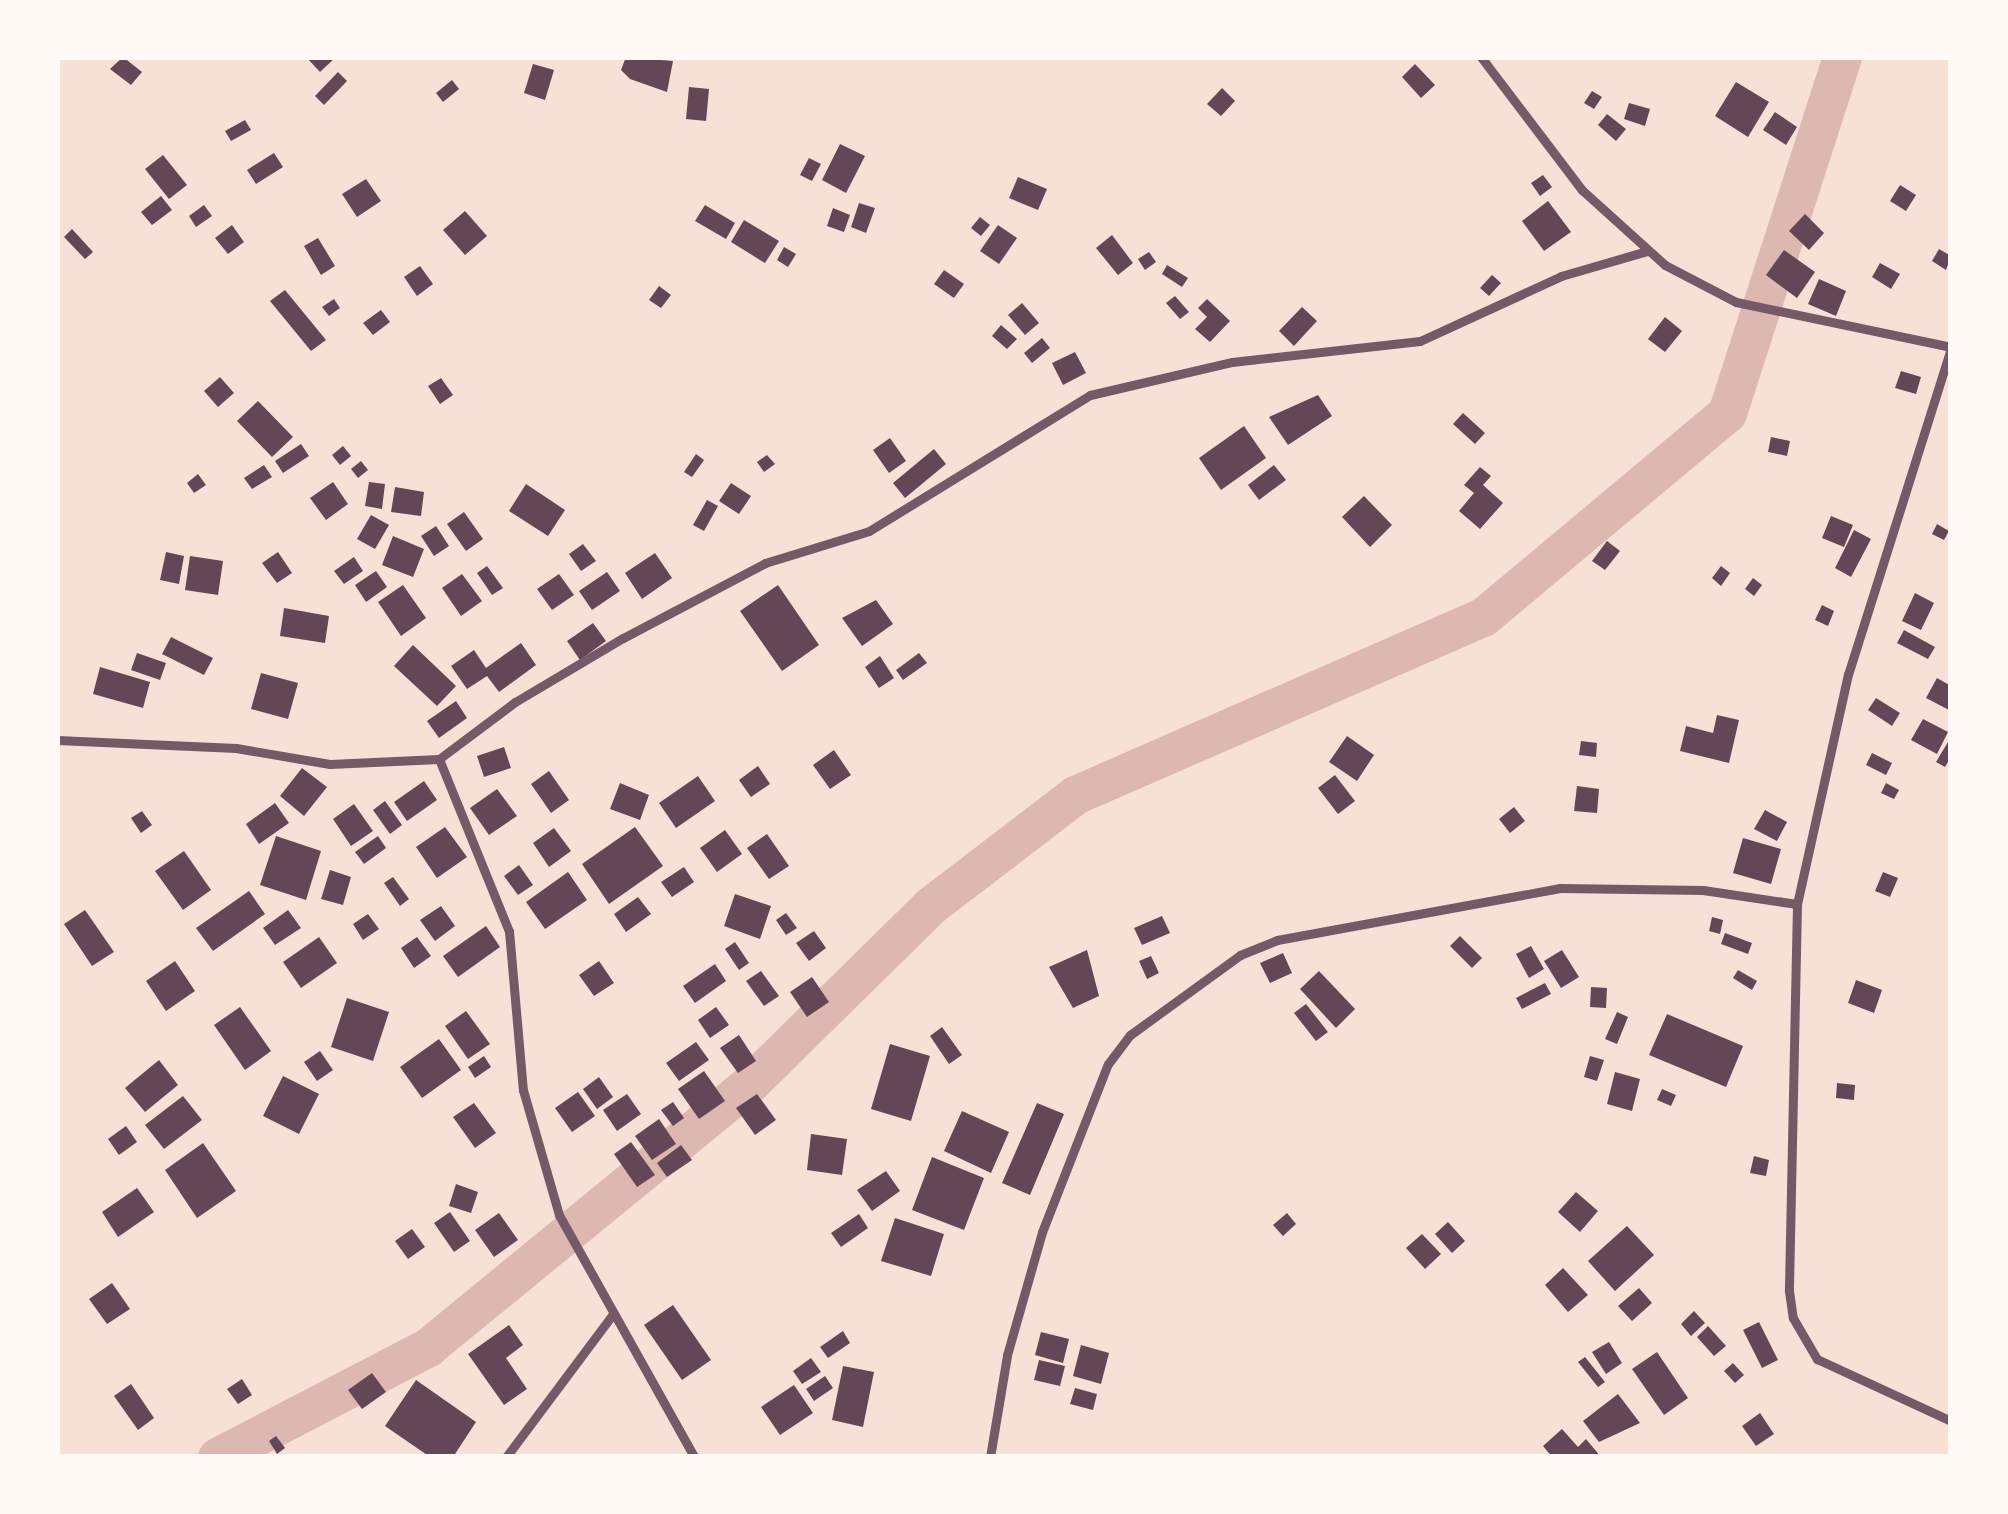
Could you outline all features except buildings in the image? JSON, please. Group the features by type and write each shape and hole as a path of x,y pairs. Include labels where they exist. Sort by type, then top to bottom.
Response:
{"street":[{"path":"1481,57 1582,190 1647,250 1736,302 1951,347 1847,674 1797,904 1793,1318 1817,1359 1951,1421"},
{"path":"57,740 236,748 330,764 439,759 515,702 623,638 765,563 869,531 1090,395 1232,362 1420,341 1561,276 1647,250"},
{"path":"439,759 505,915 523,1090 559,1215 694,1457"},
{"path":"990,1457 1007,1355 1042,1232 1108,1064 1130,1035 1240,956 1276,940 1560,888 1702,890 1797,904"},
{"path":"506,1457 613,1314"}],"waterway":[{"path":"217,1457 428,1347 745,1088 930,906 1075,795 1483,617 1727,413 1842,57"}]}
